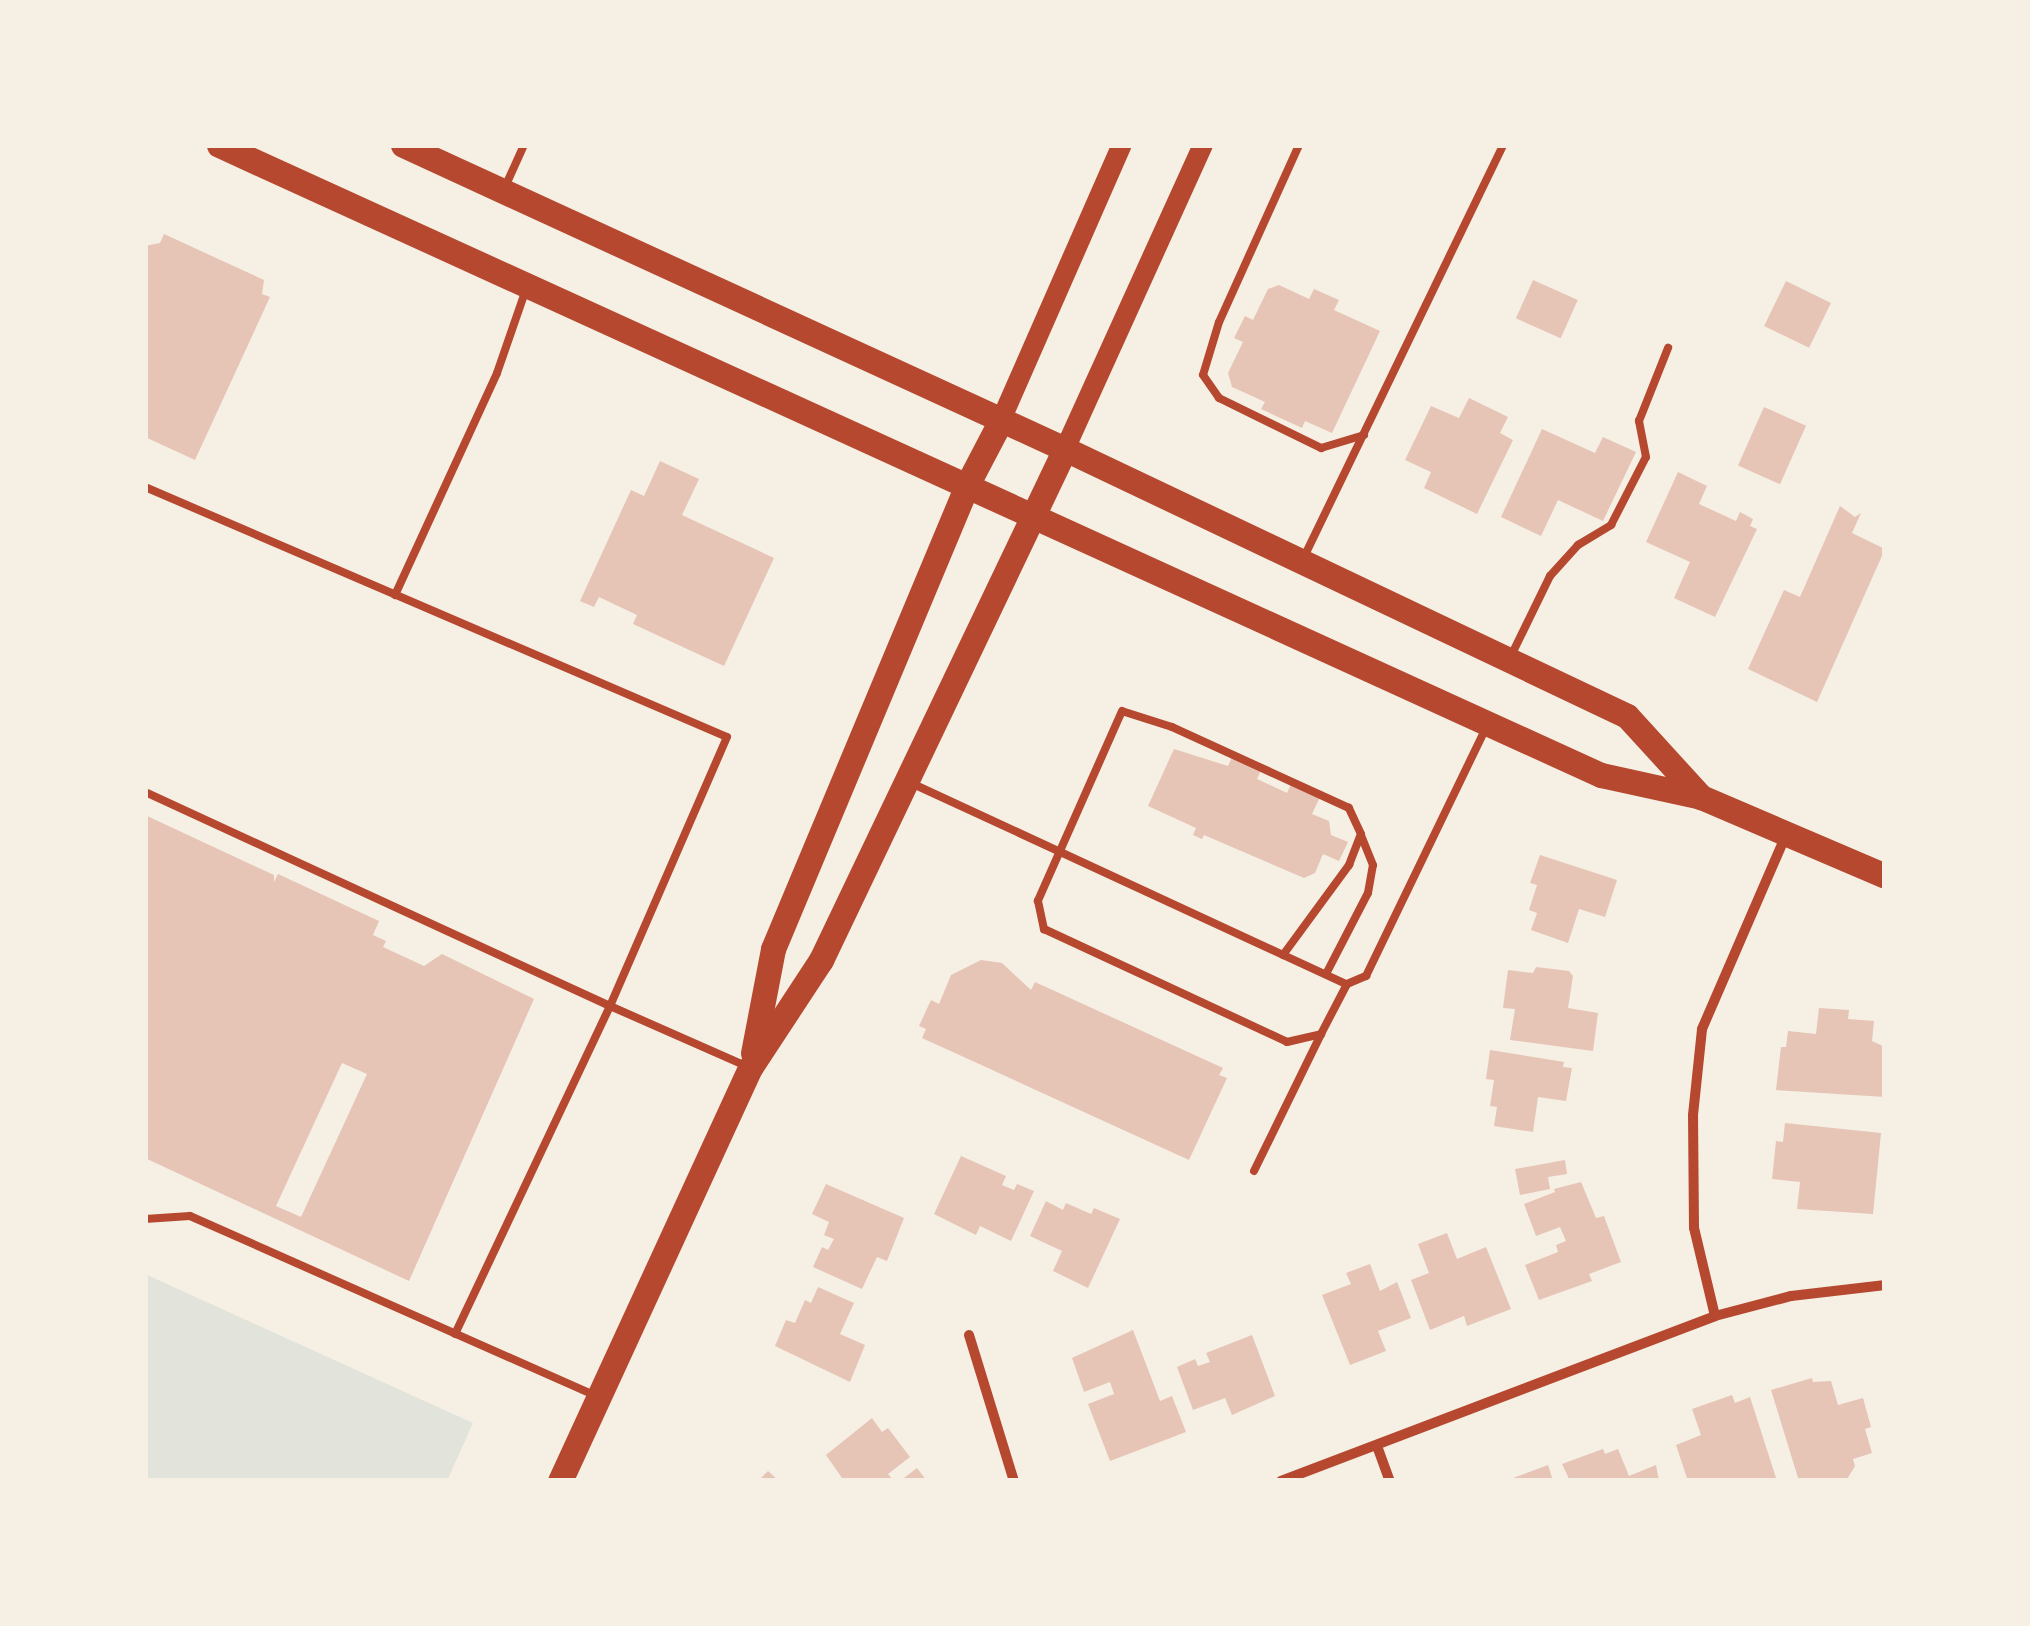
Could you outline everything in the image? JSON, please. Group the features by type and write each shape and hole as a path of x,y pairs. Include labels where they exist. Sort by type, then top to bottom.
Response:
{"main road":[{"path":"219,145 965,489 1601,776 1701,797 1885,876"},
{"path":"403,145 1065,449 1627,716 1701,797"},
{"path":"750,1068 773,949 965,489 1001,420 1122,145"},
{"path":"560,1481 750,1068 821,960 1033,519 1203,145"}],"street":[{"path":"1715,1316 1694,1228 1693,1116 1702,1028 1788,832"},
{"path":"1280,1481 1715,1316 1790,1296 1885,1285"},
{"path":"970,1336 1014,1481"},
{"path":"1377,1446 1390,1481"}],"lane":[{"path":"503,192 524,145"},
{"path":"1299,145 1219,322 1203,375 1219,398 1321,448 1364,436"},
{"path":"1302,561 1504,145"},
{"path":"394,595 497,373 528,285"},
{"path":"1510,659 1550,576 1578,545 1611,525 1646,457 1639,421 1668,348"},
{"path":"145,487 727,737 610,1006 586,1048 455,1334"},
{"path":"1321,1034 1287,1042 1044,928 1038,900 1122,710 1329,795 1349,808 1372,865 1368,893 1326,974"},
{"path":"1254,1171 1347,984 1366,976 1489,723"},
{"path":"907,781 1347,984"},
{"path":"145,792 750,1068"},
{"path":"1284,955 1326,902 1349,865 1361,834"},
{"path":"145,1219 190,1216 598,1398"}],"shaded area":[{"path":"145,1274 473,1423 447,1481 145,1481"}],"building":[{"path":"164,234 264,280 262,294 270,297 195,460 145,437 145,246 160,243"},
{"path":"1533,280 1578,300 1561,338 1516,318"},
{"path":"1786,281 1831,303 1809,348 1764,326"},
{"path":"1279,285 1309,299 1314,289 1339,300 1334,310 1380,331 1332,433 1305,421 1302,428 1261,409 1265,402 1232,387 1228,373 1243,342 1234,338 1245,316 1253,320 1268,289"},
{"path":"1469,398 1508,417 1500,433 1513,440 1477,514 1424,488 1431,472 1405,460 1431,406 1459,418"},
{"path":"1764,407 1806,426 1780,484 1738,465"},
{"path":"1542,429 1595,453 1603,437 1636,452 1603,521 1558,500 1541,536 1501,517"},
{"path":"660,461 699,479 682,515 774,558 724,666 633,624 637,615 599,597 594,607 580,601 631,490 644,496"},
{"path":"1678,472 1707,486 1699,504 1736,521 1740,512 1753,519 1750,526 1757,529 1715,617 1674,598 1690,562 1646,542"},
{"path":"1840,506 1855,517 1861,513 1852,533 1885,549 1817,702 1748,669 1784,590 1800,597"},
{"path":"1174,749 1228,766 1232,757 1261,770 1257,779 1287,793 1291,784 1320,797 1312,814 1329,821 1331,835 1348,842 1339,861 1323,854 1315,873 1304,878 1204,835 1202,839 1193,835 1196,828 1148,806"},
{"path":"145,815 274,875 274,882 278,874 379,921 373,935 386,941 383,947 424,966 442,954 534,999 409,1281 145,1158","holes":["342,1063 367,1074 301,1217 276,1206"]},
{"path":"1540,855 1617,880 1605,917 1579,909 1568,943 1531,930 1537,913 1529,910 1537,885 1530,883"},
{"path":"981,960 1002,963 1031,990 1035,982 1223,1068 1219,1075 1227,1078 1189,1160 922,1038 926,1029 919,1026 931,1000 939,1004 951,975"},
{"path":"1536,967 1569,971 1573,976 1568,1008 1598,1013 1593,1051 1510,1040 1515,1009 1503,1008 1508,970 1533,973"},
{"path":"1819,1008 1849,1010 1848,1019 1874,1021 1872,1041 1885,1047 1885,1097 1776,1090 1781,1047 1786,1047 1788,1031 1816,1034"},
{"path":"1490,1050 1564,1062 1563,1067 1572,1068 1566,1101 1538,1097 1533,1132 1494,1126 1497,1107 1490,1106 1494,1080 1486,1079"},
{"path":"1785,1123 1881,1133 1873,1214 1797,1209 1800,1182 1772,1179 1776,1141 1783,1142"},
{"path":"961,1156 1006,1176 1002,1185 1014,1190 1017,1184 1034,1191 1011,1241 980,1226 976,1235 934,1214"},
{"path":"1565,1160 1567,1174 1548,1177 1550,1189 1520,1195 1515,1169"},
{"path":"1581,1182 1596,1218 1604,1216 1621,1262 1589,1274 1592,1281 1539,1300 1525,1265 1558,1252 1556,1245 1566,1241 1560,1227 1536,1236 1524,1204 1555,1192 1554,1189"},
{"path":"826,1184 904,1218 887,1261 877,1257 862,1289 813,1267 822,1247 828,1250 834,1239 824,1235 829,1222 812,1214"},
{"path":"1046,1201 1063,1210 1066,1203 1091,1214 1094,1208 1120,1219 1088,1288 1053,1271 1062,1251 1030,1236"},
{"path":"1447,1233 1457,1259 1486,1247 1511,1309 1467,1326 1464,1316 1430,1330 1411,1280 1429,1273 1418,1244"},
{"path":"1370,1264 1380,1291 1397,1282 1411,1318 1378,1331 1386,1351 1350,1365 1322,1295 1351,1284 1346,1273"},
{"path":"818,1287 854,1303 840,1334 865,1345 850,1382 775,1346 786,1320 795,1323 805,1300 811,1303"},
{"path":"1133,1330 1160,1401 1172,1396 1186,1432 1110,1461 1088,1404 1114,1394 1110,1382 1084,1392 1072,1358"},
{"path":"1252,1335 1275,1396 1232,1415 1225,1398 1193,1410 1177,1367 1195,1359 1198,1366 1210,1362 1206,1353"},
{"path":"1812,1378 1813,1382 1831,1381 1838,1405 1863,1398 1871,1427 1865,1429 1872,1453 1853,1459 1855,1466 1846,1481 1799,1481 1771,1390"},
{"path":"1732,1395 1735,1403 1750,1397 1777,1481 1688,1481 1676,1445 1701,1435 1692,1409"},
{"path":"872,1418 882,1432 888,1428 910,1457 888,1474 894,1481 844,1481 826,1455"},
{"path":"1603,1449 1605,1454 1618,1449 1629,1476 1656,1465 1659,1481 1570,1481 1562,1464"},
{"path":"1548,1465 1553,1481 1505,1481"},
{"path":"917,1468 927,1481 900,1481"},
{"path":"768,1471 779,1481 758,1481"}]}
